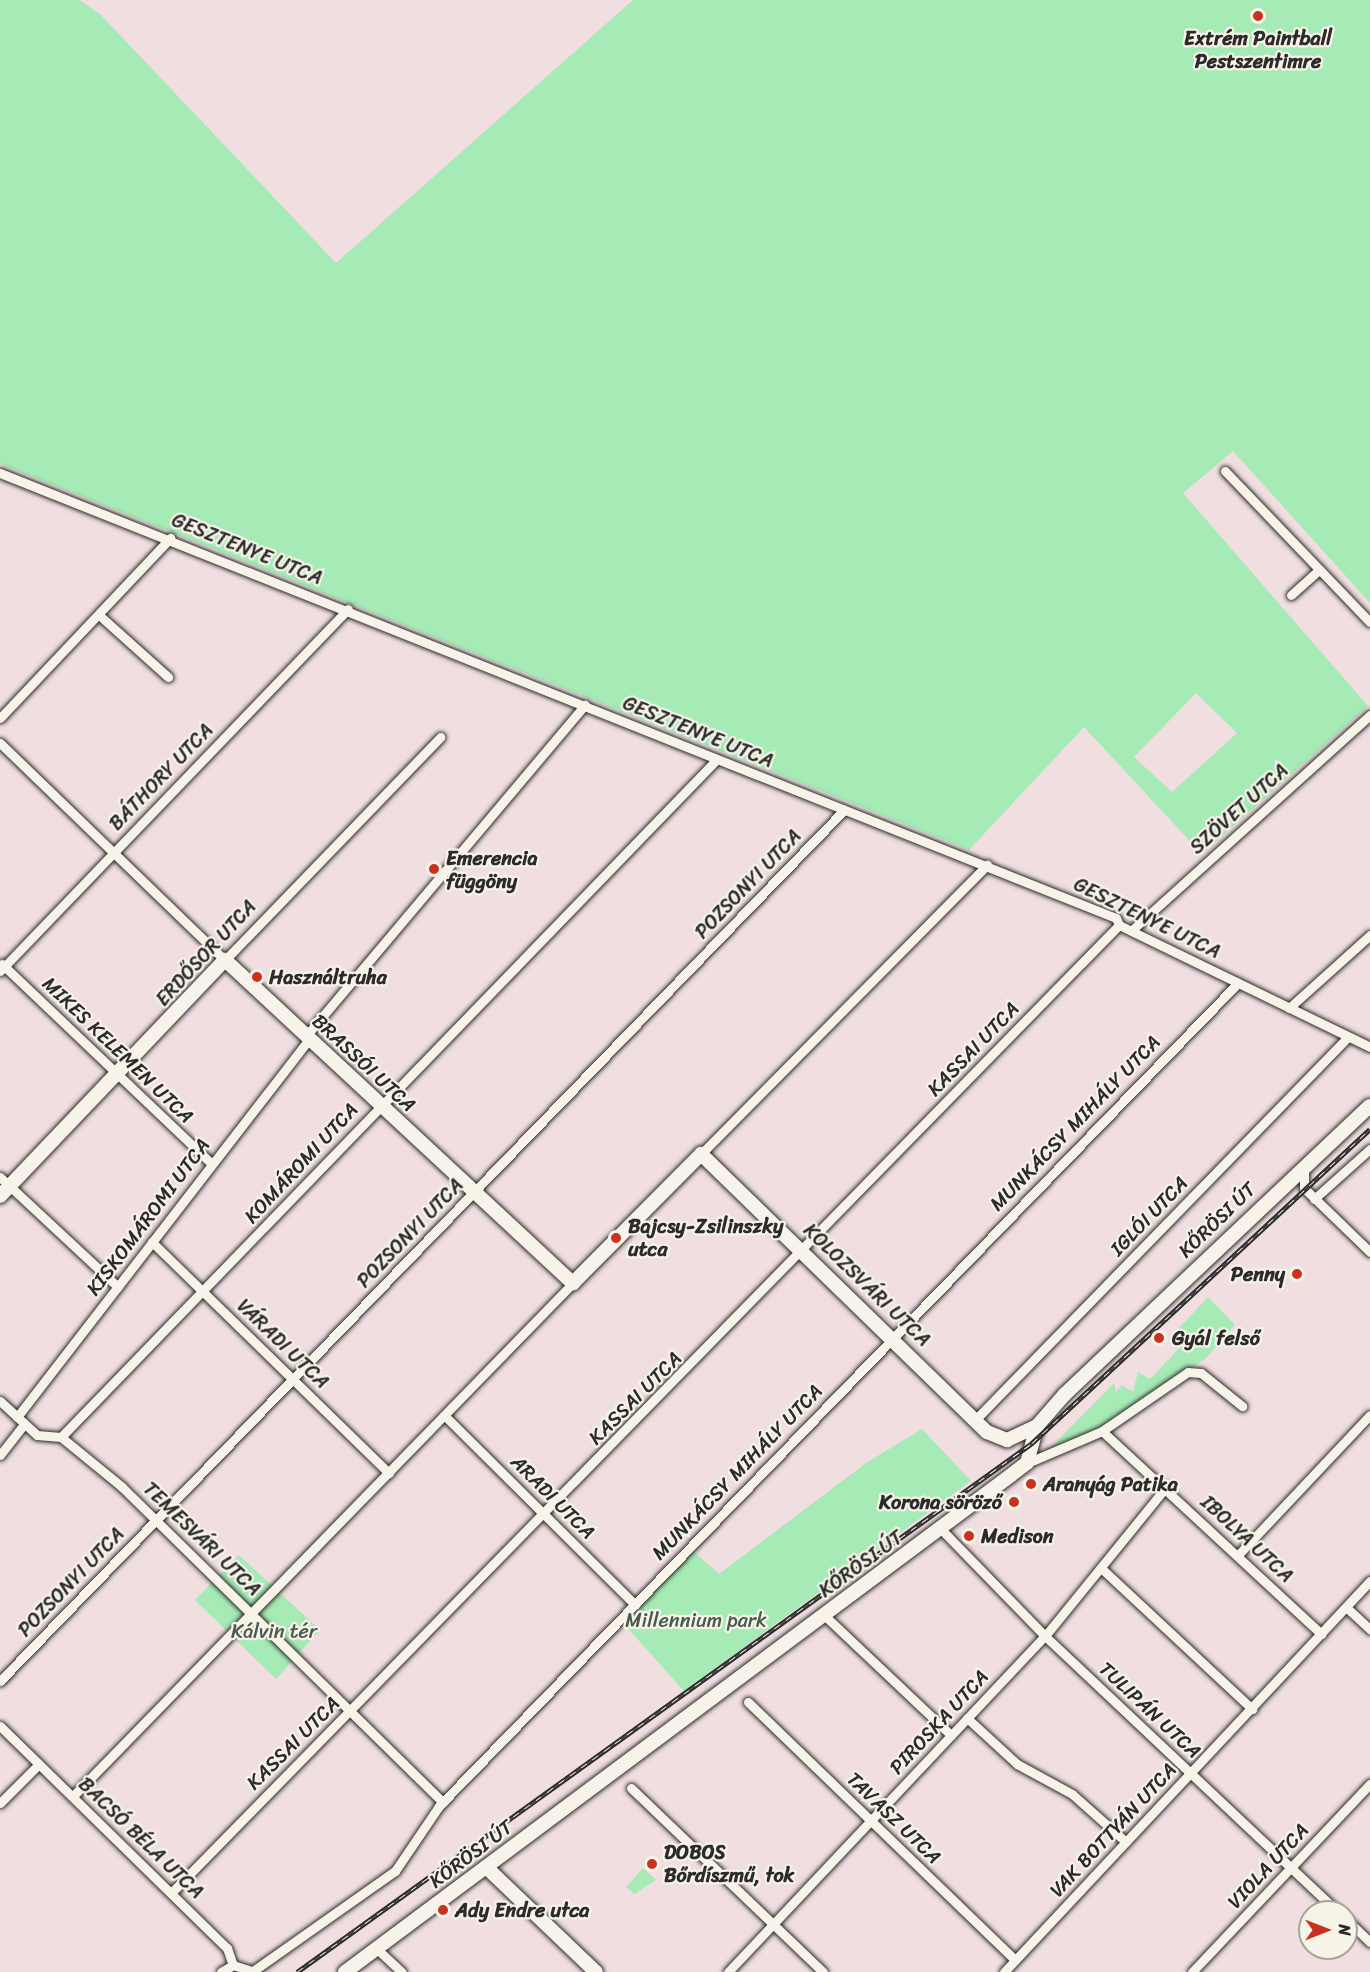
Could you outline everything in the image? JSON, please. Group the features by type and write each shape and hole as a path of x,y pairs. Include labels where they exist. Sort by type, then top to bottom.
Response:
{"street":[{"path":"1225,471 1370,622"},
{"name":"GESZTENYE UTCA","path":"0,473 170,538 1116,918 1119,925 1370,1047"},
{"path":"0,718 170,538"},
{"path":"1291,595 1319,570"},
{"name":"BÁTHORY UTCA","path":"1,966 348,609"},
{"path":"99,615 168,677"},
{"name":"KISKOMÁROMI UTCA","path":"0,1455 20,1421 118,1287 308,1037 585,705"},
{"name":"SZÖVET UTCA","path":"1132,930 1370,715"},
{"name":"ERDŐSOR UTCA","path":"3,1186 117,1076 225,960 440,737"},
{"name":"BRASSÓI UTCA","path":"0,743 225,960 573,1283"},
{"name":"KOMÁROMI UTCA","path":"61,1437 204,1293 380,1105 717,759"},
{"name":"POZSONYI UTCA","path":"0,1681 844,810"},
{"path":"74,1796 573,1283 987,865"},
{"name":"KASSAI UTCA","path":"172,1892 805,1251 1119,925"},
{"path":"1289,1008 1370,934"},
{"name":"MIKES KELEMEN UTCA","path":"1,966 211,1163"},
{"name":"MUNKÁCSY MIHÁLY UTCA","path":"254,1972 395,1871 443,1802 892,1336 1238,983"},
{"path":"1302,996 1302,1014"},
{"name":"IGLÓI UTCA","path":"975,1420 1348,1037"},
{"name":"KŐRÖSI ÚT","path":"1037,1426 1281,1187 1370,1106"},
{"path":"1314,1199 1370,1149"},
{"name":"KOLOZSVÁRI UTCA","path":"701,1154 805,1251 975,1420 1007,1440 1029,1458"},
{"path":"1305,1165 1304,1188 1370,1252"},
{"path":"3,1186 118,1287"},
{"path":"1281,1187 1304,1188"},
{"name":"VÁRADI UTCA","path":"152,1242 389,1473"},
{"path":"1029,1458 1102,1431 1188,1372 1201,1373 1242,1406"},
{"name":"TEMESVÁRI UTCA","path":"0,1401 20,1421 50,1440 61,1437 156,1520 352,1710 443,1802"},
{"path":"1238,1555 1370,1415"},
{"name":"ARADI UTCA","path":"445,1416 635,1605"},
{"path":"1007,1440 1037,1426"},
{"path":"1029,1458 1037,1426"},
{"name":"IBOLYA UTCA","path":"1102,1431 1166,1487 1321,1634"},
{"name":"KŐRÖSI ÚT","path":"345,1972 941,1529 1029,1458"},
{"name":"PIROSKA UTCA","path":"728,1972 1045,1636 1166,1487"},
{"name":"TULIPÁN UTCA","path":"941,1529 1045,1636 1325,1900"},
{"path":"1101,1568 1252,1709"},
{"name":"VAK BOTTYÁN UTCA","path":"1004,1972 1370,1581"},
{"path":"1346,1607 1370,1629"},
{"path":"824,1615 951,1735"},
{"name":"TAVASZ UTCA","path":"748,1702 1015,1960"},
{"path":"967,1718 1017,1764 1072,1794 1126,1842"},
{"name":"BACSÓ BÉLA UTCA","path":"0,1726 227,1948 233,1965"},
{"path":"0,1803 39,1764"},
{"name":"VIOLA UTCA","path":"1192,1972 1370,1784"},
{"path":"631,1788 823,1972"},
{"path":"486,1867 596,1972"},
{"path":"1358,1930 1370,1942"},
{"path":"377,1949 402,1972"},
{"path":"221,1972 233,1965 254,1972"}],"green space":[{"path":"0,0 79,0 99,13 336,263 633,0 1370,0 1370,603 1233,451 1183,493 1368,706 1202,854 1084,727 969,850 0,464","holes":["1196,693 1237,733 1172,792 1134,757"]},
{"path":"1208,1297 1235,1325 1205,1359 1106,1424 1044,1454 1114,1383 1116,1392 1122,1385 1133,1392 1138,1372 1150,1379 1187,1340 1178,1329"},
{"name":"Millennium park","path":"922,1429 971,1481 684,1691 624,1624 692,1550 719,1574 866,1463"},
{"name":"Kálvin tér","path":"239,1555 320,1630 276,1679 195,1600"},
{"path":"643,1868 656,1880 634,1894 626,1887"}],"railway":[{"path":"297,1972 1032,1443 1370,1129"}],"place":[{"name":"Extrém Paintball Pestszentimre","path":"1258,16"},
{"name":"Emerencia függöny","path":"434,869"},
{"name":"Használtruha","path":"257,977"},
{"name":"Bajcsy-Zsilinszky utca","path":"616,1238"},
{"name":"Penny","path":"1297,1274"},
{"name":"Gyál felső","path":"1159,1338"},
{"name":"Aranyág Patika","path":"1031,1484"},
{"name":"Korona söröző","path":"1014,1502"},
{"name":"Medison","path":"969,1536"},
{"name":"DOBOS Bőrdíszmű, tok","path":"652,1864"},
{"name":"Ady Endre utca","path":"443,1910"}]}
